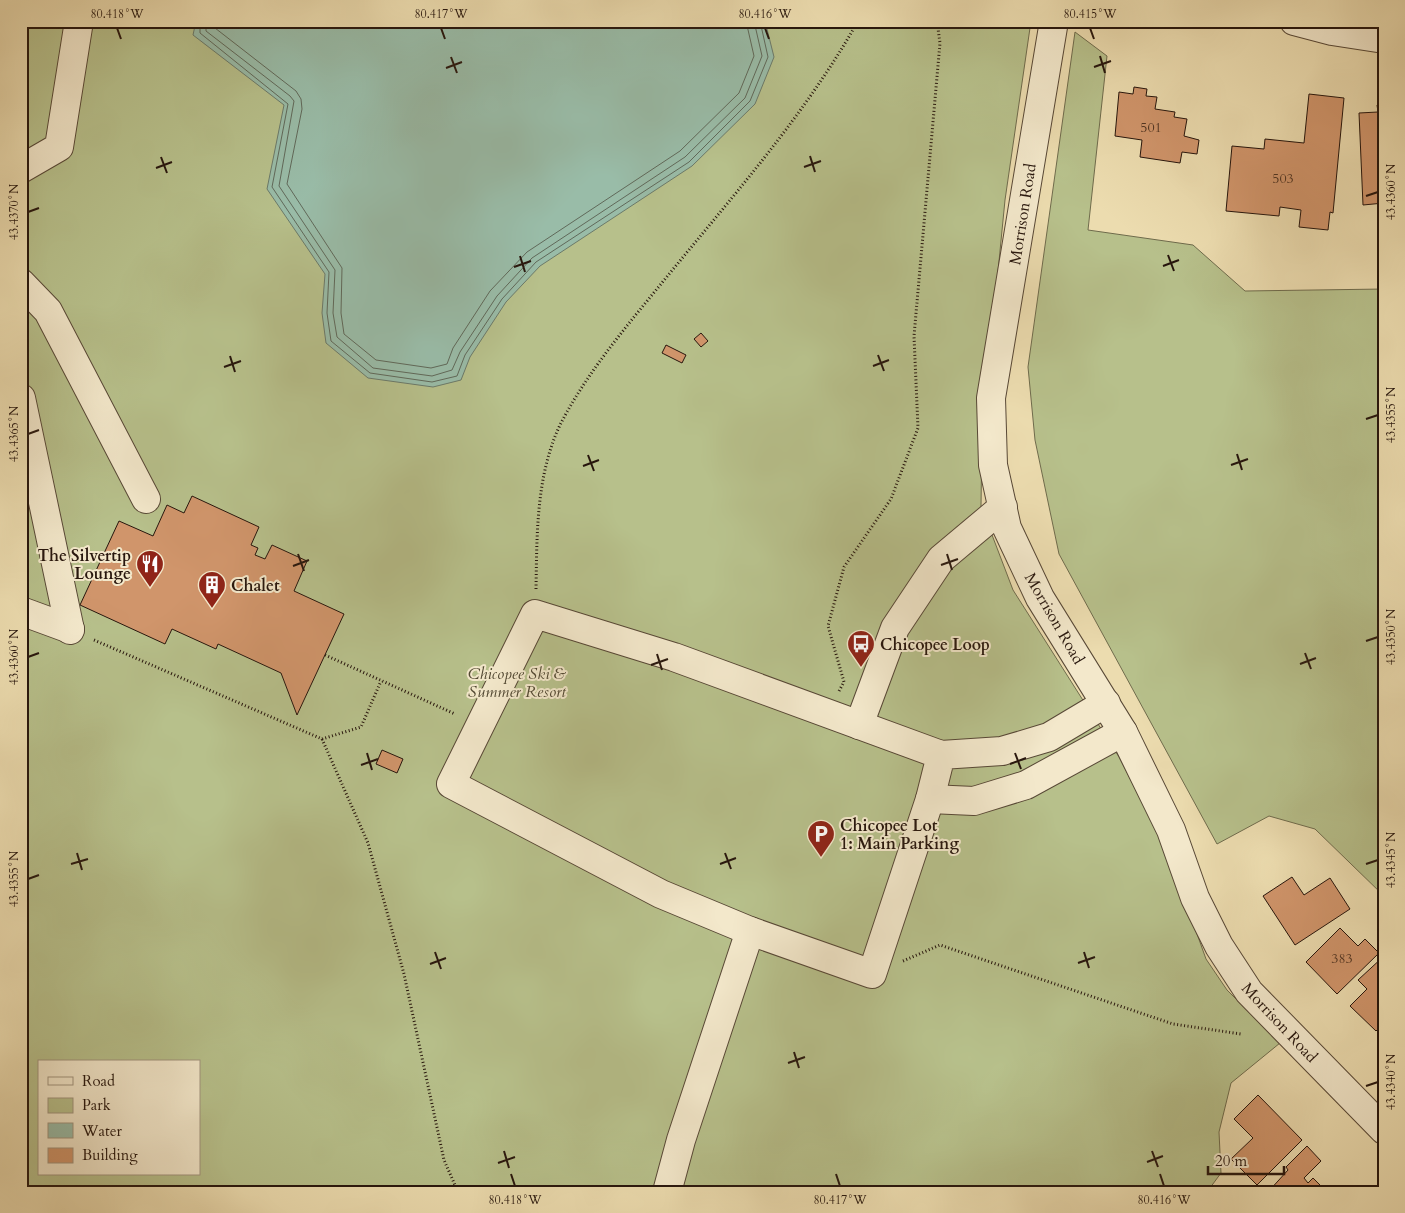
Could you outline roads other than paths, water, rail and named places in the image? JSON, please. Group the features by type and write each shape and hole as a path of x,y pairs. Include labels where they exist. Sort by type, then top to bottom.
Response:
{"street":[{"path":"21,169 59,147 79,21"},
{"name":"Morrison Road","path":"1054,21 991,398 993,464 1007,528 1040,598 1123,732 1171,830 1195,898 1219,946 1249,992 1384,1130"},
{"path":"1294,21 1332,32 1384,39"},
{"path":"21,283 48,312 146,500"},
{"path":"21,398 70,629 21,610"},
{"path":"859,725 895,628 941,559 1003,507"},
{"path":"941,755 930,799 872,974 750,931 661,894 451,784 536,614 674,657 941,755 1002,751 1049,738 1106,703"},
{"path":"930,799 974,800 1026,785 1123,732"},
{"path":"667,1192 681,1140 750,931"}],"water":[{"path":"196,21 765,21 774,57 755,104 692,166 540,266 506,302 470,357 461,380 433,387 368,378 326,343 322,313 325,274 267,189 284,105 193,35"}],"place":[{"name":"The Silvertip Lounge","path":"150,588"},
{"name":"Chalet","path":"212,609"},
{"name":"Chicopee Loop","path":"861,668"},
{"name":"Chicopee Lot 1: Main Parking","path":"821,858"}],"park label":[{"name":"Chicopee Ski & Summer Resort","path":"517,682"}]}
